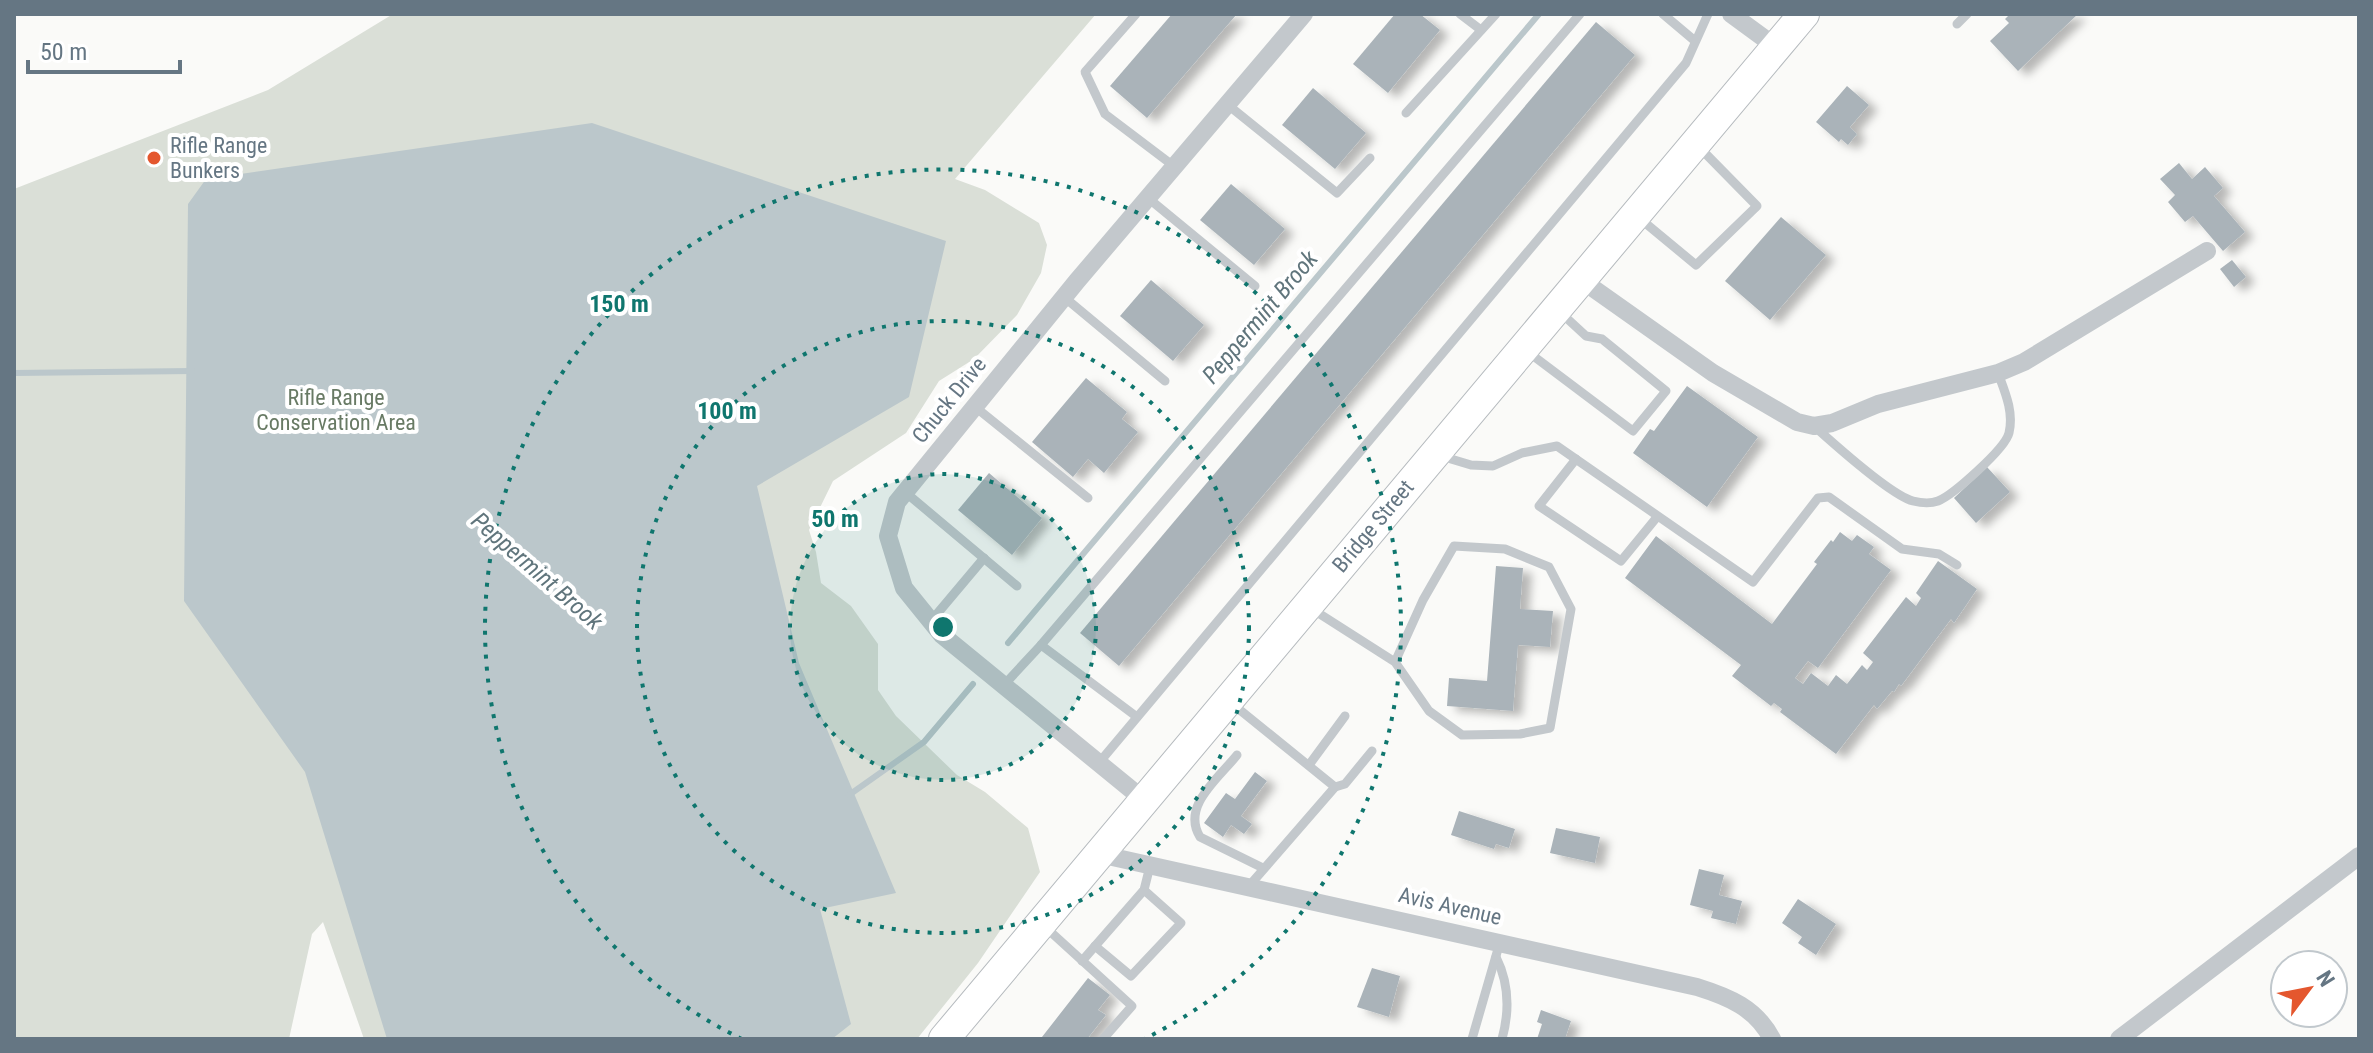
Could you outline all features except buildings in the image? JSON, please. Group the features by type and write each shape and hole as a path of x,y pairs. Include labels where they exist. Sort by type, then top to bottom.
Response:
{"main road":[{"name":"Bridge Street","path":"946,1038 1804,14"}],"street":[{"name":"Chuck Drive","path":"1144,800 942,635 904,588 888,536 897,502 1064,297 1304,14"},
{"path":"1731,14 1776,47"},
{"path":"1580,279 1713,373 1797,422 1814,426 1832,423 1904,396 1998,373 2044,351 2207,251"},
{"name":"Avis Avenue","path":"1099,854 1249,886 1498,949 1725,996 1743,1005 1759,1019 1772,1039"},
{"path":"2119,1039 2359,856"}],"lane":[{"path":"1136,14 1085,72 1105,114 1175,167"},
{"path":"1460,14 1481,30"},
{"path":"1406,113 1496,14"},
{"path":"1003,686 1580,14"},
{"path":"1663,14 1695,41"},
{"path":"1098,764 1686,63 1708,14"},
{"path":"1957,24 1967,14"},
{"path":"1228,105 1337,193 1370,158"},
{"path":"1634,214 1696,265 1757,206 1695,143"},
{"path":"1148,198 1255,286"},
{"path":"1064,297 1165,381"},
{"path":"1523,348 1633,431 1666,391 1602,339 1586,336 1556,308"},
{"path":"1814,426 1871,474 1909,500 1926,503 1938,501 2004,445 2011,410 1998,373"},
{"path":"974,406 1088,498"},
{"path":"1434,453 1471,465 1493,466 1522,453 1557,446 1753,582 1818,498 1829,497 1902,549 1939,554 1957,565"},
{"path":"1576,459 1539,506 1621,561 1657,517"},
{"path":"905,492 1017,586"},
{"path":"1307,606 1395,662 1429,711 1462,735 1520,734 1550,728 1571,609 1549,567 1505,549 1454,546 1423,600 1395,662"},
{"path":"931,621 984,558"},
{"path":"1041,645 1137,717"},
{"path":"1228,700 1335,787"},
{"path":"1309,765 1345,716"},
{"path":"1249,886 1335,787 1345,784 1372,751"},
{"path":"1237,755 1196,805 1194,827 1200,837 1263,868"},
{"path":"1082,961 1144,890 1150,866"},
{"path":"1095,946 1131,976 1181,923 1144,890"},
{"path":"1041,923 1132,1006 1103,1039"},
{"path":"1472,1039 1498,949"},
{"path":"1498,949 1506,977 1508,1020 1502,1039"}],"green space":[{"name":"Rifle Range Conservation Area","path":"393,14 1096,14 955,179 985,190 1039,223 1047,245 1041,273 1017,315 974,359 939,381 906,433 833,481 809,530 821,583 851,606 878,644 878,690 896,716 957,775 985,792 1028,828 1040,872 978,963 917,1039 364,1039 323,922 312,934 289,1039 14,1039 14,189 268,90"}],"water":[{"path":"592,123 946,241 909,397 757,486 799,663 896,893 820,909 851,1024 832,1039 387,1039 305,772 184,601 188,204 206,179"}],"waterway":[{"name":"Peppermint Brook","path":"1008,643 1539,14"},
{"name":"Peppermint Brook","path":"14,373 192,371"},
{"name":"Peppermint Brook","path":"849,795 924,742 973,684"}],"place":[{"name":"Rifle Range Bunkers","path":"154,158"}]}
